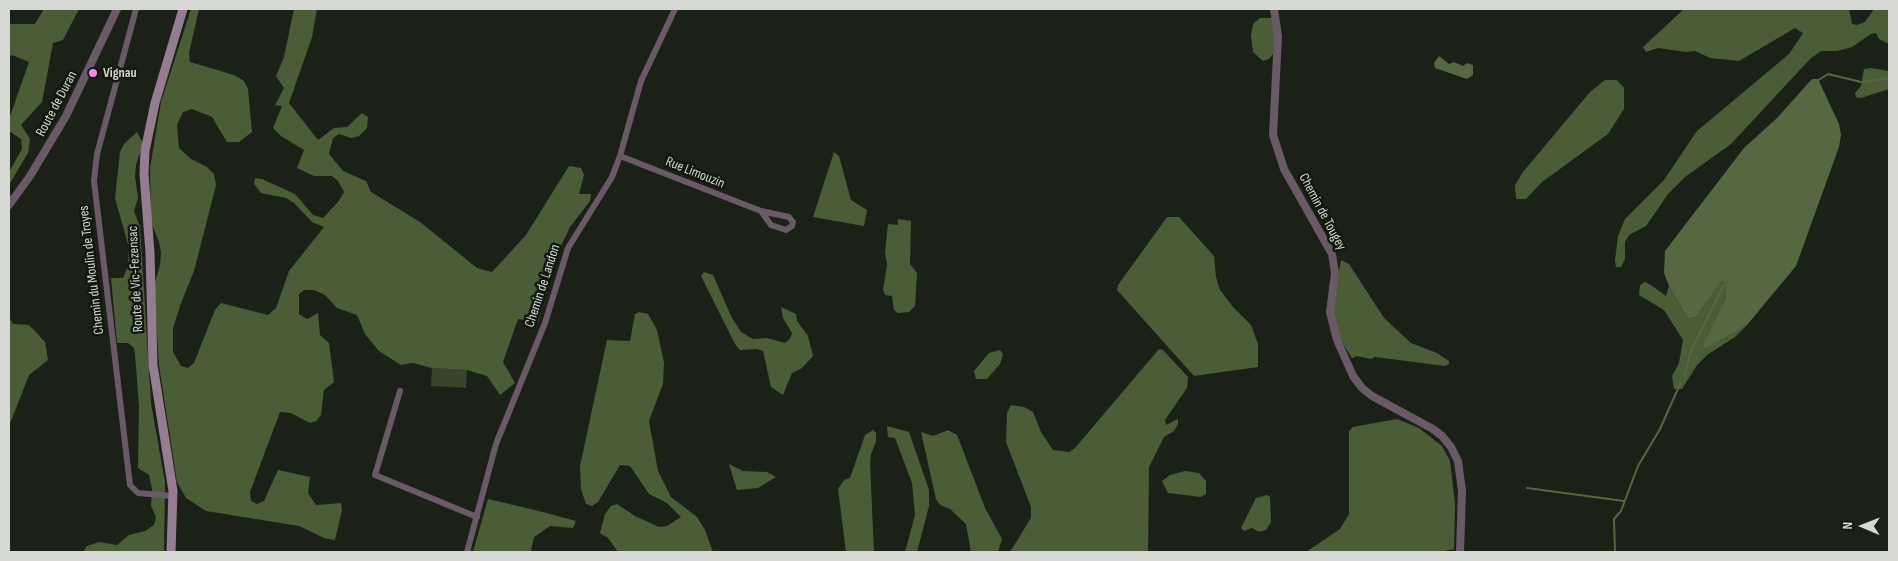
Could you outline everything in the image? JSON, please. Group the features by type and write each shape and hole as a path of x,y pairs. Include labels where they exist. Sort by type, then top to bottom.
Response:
{"main road":[{"name":"Route de Vic-Fezensac","path":"171,552 173,496 153,365 150,252 144,174 145,151 154,103 183,9"}],"street":[{"name":"Route de Duran","path":"9,205 30,176 66,116 117,9"},
{"name":"Chemin du Moulin de Troyes","path":"136,9 97,154 94,181 130,485 138,493 173,496"},
{"name":"Chemin de Landon","path":"467,552 502,426 520,389 542,332 568,248 578,228 602,195 620,156 640,81 675,9"},
{"name":"Chemin de Tougey","path":"1274,9 1278,36 1273,135 1284,169 1332,254 1335,273 1330,312 1337,340 1353,376 1362,388 1372,396 1433,429 1451,447 1458,461 1462,491 1460,552"},
{"name":"Rue Limouzin","path":"620,156 761,211 789,217 793,222 792,226 786,230 771,225 761,211"},
{"path":"400,391 375,475 476,517"}],"shaded area":[{"path":"44,9 79,9 63,40 53,43 42,102 21,125 30,139 28,153 9,185 9,172 22,149 21,139 9,131 9,119 29,62 12,55 9,57 9,24 35,24"},
{"path":"191,9 199,9 189,53 190,62 234,75 244,81 248,89 252,132 239,142 227,142 212,117 192,109 183,112 177,125 179,148 191,159 207,167 214,174 216,185 194,271 173,328 173,352 181,366 188,368 194,363 215,310 221,303 268,315 276,308 289,271 324,227 312,222 294,203 286,198 261,193 254,184 255,178 262,179 295,194 313,215 323,218 338,202 344,192 338,181 332,176 314,176 297,168 304,150 281,136 273,128 282,106 275,105 284,88 276,76 284,57 294,9 317,9 312,37 289,103 318,140 334,128 347,127 362,113 368,117 367,128 359,136 351,138 339,134 333,138 329,154 343,171 366,181 371,192 420,222 477,268 492,272 526,235 569,166 581,168 584,175 579,194 591,194 590,201 570,227 560,248 538,322 518,319 503,362 515,383 500,395 487,376 467,370 432,368 413,363 401,365 379,351 365,334 357,315 337,308 325,295 314,290 304,290 299,294 299,314 307,319 318,313 320,335 329,343 334,382 324,390 321,415 316,421 310,423 291,413 280,412 250,492 251,501 257,504 264,501 278,470 310,477 308,493 316,505 341,503 342,510 335,540 324,538 299,526 206,511 186,498 177,482 159,365 154,286 160,265 161,253 151,222 150,168 161,102"},
{"path":"1684,9 1849,9 1852,24 1857,25 1865,22 1874,9 1889,9 1889,44 1879,39 1876,33 1871,34 1852,47 1837,51 1821,51 1810,59 1731,144 1685,177 1668,194 1646,226 1629,235 1625,242 1625,259 1621,267 1616,267 1618,236 1625,219 1664,180 1697,131 1789,54 1803,33 1795,28 1739,61 1710,58 1695,51 1686,52 1658,48 1646,52 1643,47"},
{"path":"1260,18 1273,18 1275,38 1273,54 1269,59 1263,61 1253,52 1251,35 1253,24"},
{"path":"1439,56 1449,64 1454,62 1463,66 1467,63 1473,65 1473,75 1467,79 1435,68 1434,63"},
{"path":"1871,68 1889,71 1889,89 1861,98 1856,97 1855,93 1861,86 1864,69"},
{"path":"1812,79 1818,79 1839,124 1841,135 1839,147 1796,266 1747,325 1706,349 1703,345 1726,297 1726,281 1721,282 1696,317 1688,319 1669,286 1664,273 1665,251 1744,148 1777,118"},
{"path":"1605,80 1617,80 1624,88 1624,109 1608,134 1542,182 1526,199 1516,199 1515,185 1523,172 1590,92"},
{"path":"137,132 143,143 136,165 135,176 138,198 134,211 140,227 151,403 165,482 164,552 83,552 87,546 99,542 117,545 129,535 145,531 154,525 156,517 151,506 152,489 149,475 138,468 139,406 134,348 128,343 117,343 111,278 123,278 128,266 129,248 115,198 120,152 124,144"},
{"path":"834,152 839,156 851,200 867,210 864,226 813,217"},
{"path":"1167,217 1179,217 1214,256 1216,277 1220,290 1233,307 1251,325 1258,344 1258,367 1194,376 1117,290 1118,285"},
{"path":"898,219 911,221 910,264 917,273 915,306 909,312 898,313 894,310 892,296 885,295 883,290 887,265 885,252 888,224 898,225"},
{"path":"1341,260 1349,264 1384,318 1411,343 1437,353 1449,361 1449,364 1445,366 1375,357 1371,359 1357,356 1352,358 1340,339 1334,316 1334,301"},
{"path":"704,272 713,275 732,318 741,332 753,339 767,338 785,343 790,339 792,333 783,318 781,307 796,314 797,321 808,336 813,356 802,368 792,373 783,395 771,387 763,351 757,349 740,350 735,344 701,276"},
{"path":"1726,281 1726,297 1705,341 1706,349 1747,325 1735,337 1707,355 1697,365 1682,389 1674,389 1672,376 1679,363 1683,340 1664,310 1639,295 1640,285 1645,282 1666,296 1669,286 1688,319 1696,317 1721,282"},
{"path":"639,312 648,314 657,330 664,363 663,384 649,421 658,471 671,497 697,517 705,530 713,552 618,552 608,538 600,533 605,514 611,506 617,504 635,516 659,527 667,526 681,517 667,503 649,494 630,466 620,465 598,502 592,506 586,504 581,489 580,466 607,340 630,341 635,314"},
{"path":"9,317 13,324 29,325 45,342 48,360 29,375 9,426"},
{"path":"1159,349 1163,350 1188,377 1187,388 1165,420 1166,425 1178,419 1178,424 1174,431 1164,437 1149,467 1148,552 1010,552 1031,518 1031,507 1006,442 1007,413 1011,405 1024,407 1033,412 1041,432 1053,450 1069,452 1075,448"},
{"path":"1000,350 1003,354 1000,364 987,379 976,379 974,371 989,353"},
{"path":"432,368 467,370 466,388 431,386"},
{"path":"1397,419 1419,428 1442,446 1450,461 1455,504 1454,549 1439,552 1306,552 1340,529 1349,514 1349,431 1353,427"},
{"path":"887,426 909,432 929,490 929,506 917,552 905,552 915,515 912,483 895,438 888,437"},
{"path":"873,430 876,433 876,442 871,454 870,463 874,552 846,552 838,489 844,480 850,478 865,435"},
{"path":"948,430 957,435 985,508 1002,539 998,552 971,552 966,524 950,509 940,505 936,499 921,432 933,436"},
{"path":"729,464 743,471 767,472 776,477 758,488 737,490"},
{"path":"1185,471 1199,473 1206,481 1206,494 1201,497 1168,493 1162,481 1170,475"},
{"path":"1267,495 1270,497 1271,522 1266,530 1259,532 1252,528 1244,531 1241,528 1256,498"},
{"path":"488,499 576,521 573,528 550,526 534,537 531,551 534,552 473,552"}],"waterway":[{"path":"1817,81 1828,74 1861,82 1889,78"},
{"path":"1684,377 1691,351 1727,279"},
{"path":"1615,552 1614,519 1621,511 1638,466 1660,429 1681,382"},
{"path":"1527,488 1624,501"}],"place":[{"name":"Vignau","path":"93,73"}]}
